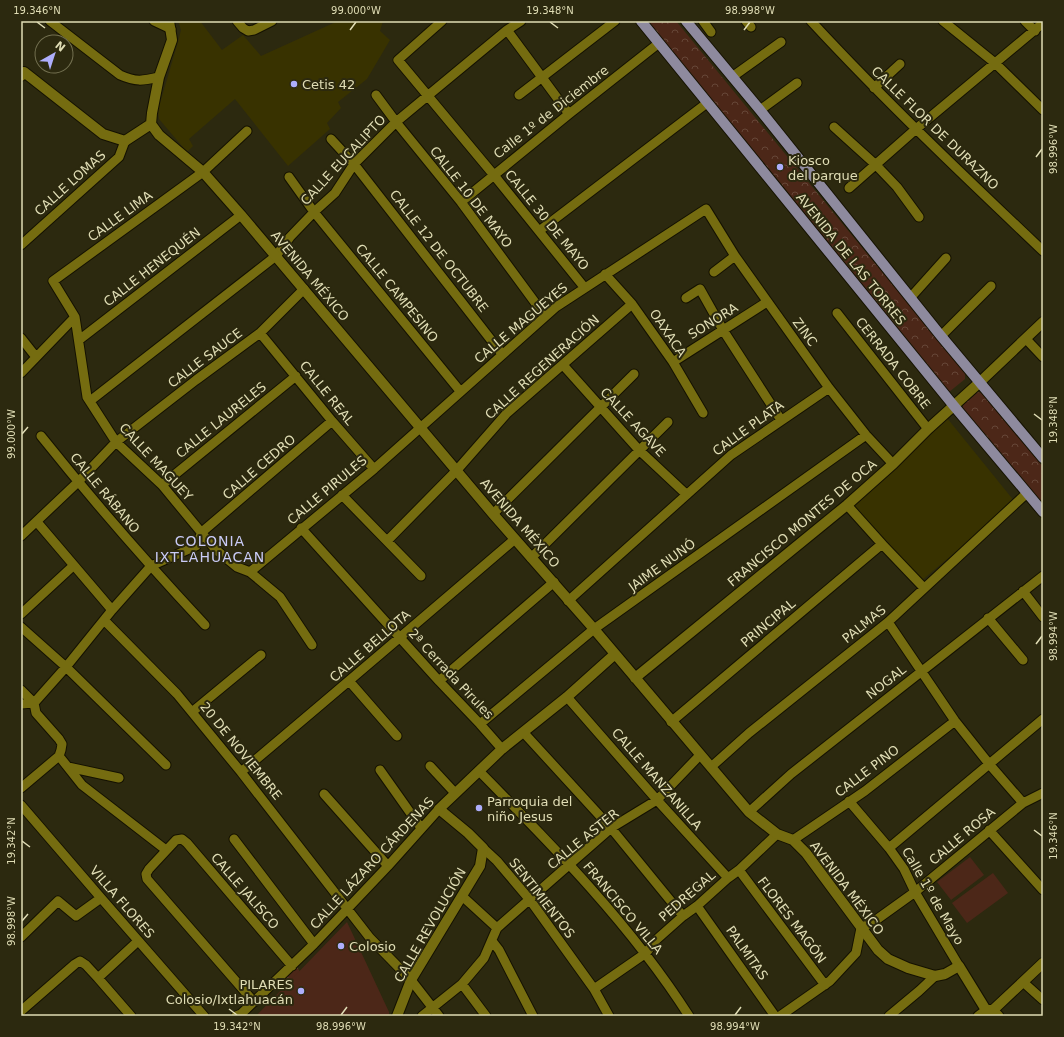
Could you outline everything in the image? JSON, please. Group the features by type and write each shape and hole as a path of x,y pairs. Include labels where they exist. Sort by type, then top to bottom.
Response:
{"main road":[{"name":"AVENIDA DE LAS TORRES","path":"641,21 954,406 1043,512"},
{"name":"AVENIDA DE LAS TORRES","path":"686,21 1043,458"}],"street":[{"path":"50,21 120,74 131,80 142,81 159,77"},
{"path":"22,72 103,134 125,141 151,124 159,77 172,40 170,25 154,21"},
{"path":"237,21 248,31 254,30 272,21"},
{"name":"CALLE 30 DE MAYO","path":"442,21 398,60 493,174 584,287"},
{"name":"CALLE EUCALIPTO","path":"90,401 276,256 290,237 335,193 354,164 396,122 507,30 521,21"},
{"path":"519,95 615,21"},
{"path":"703,21 711,32"},
{"name":"CALLE FLOR DE DURAZNO","path":"812,21 874,88 916,130 1043,251"},
{"path":"943,21 995,63 1043,110"},
{"path":"1025,21 1035,31"},
{"path":"849,188 995,63 1043,24"},
{"path":"507,30 568,114"},
{"path":"732,77 781,42"},
{"name":"Calle 1º de Diciembre","path":"461,202 493,174 659,43"},
{"path":"874,88 900,64"},
{"path":"760,110 797,83"},
{"name":"CALLE 10 DE MAYO","path":"376,95 461,202 545,316"},
{"path":"539,231 707,103"},
{"name":"AVENIDA MÉXICO","path":"151,124 159,135 203,172 241,215 493,514 554,582 568,601 594,629 671,722 749,812 777,834 793,840 806,852 860,928 878,950 888,959 908,968 935,976"},
{"path":"834,127 876,165 897,187 919,217"},
{"name":"CALLE LIMA","path":"53,281 203,172 247,131"},
{"name":"CALLE 12 DE OCTUBRE","path":"331,139 354,164 502,354"},
{"name":"CALLE LOMAS","path":"21,245 119,157 125,141"},
{"name":"CALLE CAMPESINO","path":"289,177 314,212 460,391"},
{"name":"CALLE MAGUEYES","path":"420,427 556,306 706,209"},
{"name":"ZINC","path":"706,209 735,256 829,388 866,435 893,464"},
{"name":"CALLE HENEQUÉN","path":"78,340 241,215"},
{"path":"714,272 735,256"},
{"path":"911,297 946,258"},
{"name":"OAXACA","path":"605,274 632,304 673,362 703,413"},
{"name":"CALLE MAGUEY","path":"53,281 75,317 87,397 116,442 162,485 215,549 237,567 250,572 280,597 312,645"},
{"path":"942,336 991,286"},
{"name":"CALLE SAUCE","path":"21,536 78,482 116,442 260,333 304,289"},
{"path":"686,298 700,289 723,330 781,420"},
{"name":"SONORA","path":"673,362 768,302"},
{"name":"CALLE REGENERACIÓN","path":"387,541 456,470 507,413 632,304"},
{"name":"CERRADA COBRE","path":"837,313 928,429"},
{"path":"21,373 75,317"},
{"name":"FRANCISCO MONTES DE OCA","path":"635,678 847,504 893,464 928,429 1043,322"},
{"name":"CALLE REAL","path":"260,333 332,421 374,469"},
{"path":"21,338 36,357"},
{"path":"1026,339 1043,357"},
{"name":"CALLE AGAVE","path":"563,365 639,450 686,494"},
{"path":"493,514 634,374"},
{"name":"CALLE LAURELES","path":"162,485 296,376"},
{"name":"CALLE PLATA","path":"568,601 731,455 829,388"},
{"name":"CALLE CEDRO","path":"151,566 196,546 202,532 332,421"},
{"path":"531,558 668,422"},
{"name":"CALLE PIRULES","path":"250,572 301,528 374,469 420,427"},
{"name":"JAIME NUNÓ","path":"480,724 594,629 866,435"},
{"name":"CALLE RÁBANO","path":"41,436 78,482 204,625"},
{"name":"PALMAS","path":"711,767 749,733 888,622 1027,493"},
{"path":"342,495 421,576"},
{"path":"847,504 882,544 924,588"},
{"path":"36,522 112,610"},
{"name":"2ª Cerrada Pirules","path":"301,528 502,749"},
{"name":"CALLE BELLOTA","path":"241,772 350,682 400,637 515,539"},
{"name":"PRINCIPAL","path":"671,722 882,544"},
{"path":"21,614 73,566"},
{"path":"21,704 34,703 151,566"},
{"name":"NOGAL","path":"749,812 791,774 1043,576"},
{"path":"439,681 554,582"},
{"path":"1023,592 1043,617"},
{"path":"988,618 1023,660"},
{"name":"20 DE NOVIEMBRE","path":"104,620 177,694 241,772 370,938 411,980 439,1016"},
{"path":"888,622 922,670 955,721 1023,803"},
{"path":"21,627 66,667 166,765"},
{"name":"CALLE LÁZARO CÁRDENAS","path":"240,1015 314,944 455,793 502,749 524,733 567,697 615,654"},
{"path":"192,712 260,655"},
{"path":"350,682 397,736"},
{"path":"21,690 34,703 36,713 62,744 59,756 21,788"},
{"name":"CALLE MANZANILLA","path":"567,697 657,800 728,878"},
{"path":"889,848 990,765 1043,718"},
{"name":"CALLE PINO","path":"793,840 864,791 955,721"},
{"path":"524,733 611,828 683,916"},
{"name":"CALLE ASTER","path":"422,1016 462,984 484,958 497,928 611,828 657,800 700,755"},
{"path":"59,756 82,785 166,850 146,874 147,879 254,1002"},
{"path":"430,766 455,793"},
{"path":"68,767 119,778"},
{"path":"380,770 421,828"},
{"name":"FRANCISCO VILLA","path":"479,770 570,864 646,953 689,1016"},
{"name":"CALLE ROSA","path":"860,928 876,920 915,892 1023,803 1043,793"},
{"path":"324,794 388,866"},
{"name":"Calle 1º de Mayo","path":"849,801 889,848 904,869 915,892 959,966 993,1012"},
{"name":"VILLA FLORES","path":"21,805 204,1016"},
{"name":"SENTIMIENTOS","path":"439,809 468,833 497,861 530,900 594,989 609,1016"},
{"path":"990,830 1043,890"},
{"name":"PEDREGAL","path":"594,989 646,953 656,940 683,916 698,906 777,834"},
{"name":"CALLE JALISCO","path":"166,850 176,840 182,839 187,843 292,966"},
{"path":"234,839 314,944"},
{"name":"CALLE REVOLUCIÓN","path":"397,1016 411,980 480,866 483,848"},
{"name":"FLORES MAGÓN","path":"739,870 825,985"},
{"path":"462,896 497,928"},
{"path":"21,937 58,900 76,916 101,898"},
{"name":"PALMITAS","path":"698,906 775,1016"},
{"path":"780,1016 825,985 856,953 860,928"},
{"path":"98,978 138,941"},
{"path":"492,941 499,950 533,1016"},
{"path":"21,1011 75,964 80,962 86,965 131,1016"},
{"path":"978,1016 993,1012 1043,963"},
{"path":"889,1016 935,976 944,974 959,966"},
{"path":"1023,982 1043,1000"},
{"path":"462,984 486,1016"}],"shaded area":[{"path":"178,21 200,21 222,50 243,35 261,56 338,21 383,21 380,31 390,40 367,79 338,102 341,108 327,123 330,129 288,166 235,99 189,139 193,146 187,152 159,119 158,110 181,30"},
{"path":"947,418 1015,502 921,581 853,505"}],"green space":[{"path":"644,21 676,21 965,373 965,379 949,392 944,390"},
{"path":"978,392 982,393 1043,467 1043,507 963,410 963,405"},
{"path":"970,857 984,875 951,900 937,882"},
{"path":"993,873 1008,893 967,923 952,903"},
{"name":"Colosio","path":"347,922 389,1012 389,1016 256,1016"},
{"path":"295,964 306,981 293,990 280,980"}],"place":[{"name":"Cetis 42","path":"294,84"},
{"name":"Kiosco del parque","path":"780,167"},
{"name":"Parroquia del niño Jesus","path":"479,808"},
{"name":"Colosio","path":"341,946"},
{"name":"PILARES Colosio/Ixtlahuacán","path":"301,991"}],"district":[{"name":"COLONIA IXTLAHUACAN","path":"210,550"}]}
